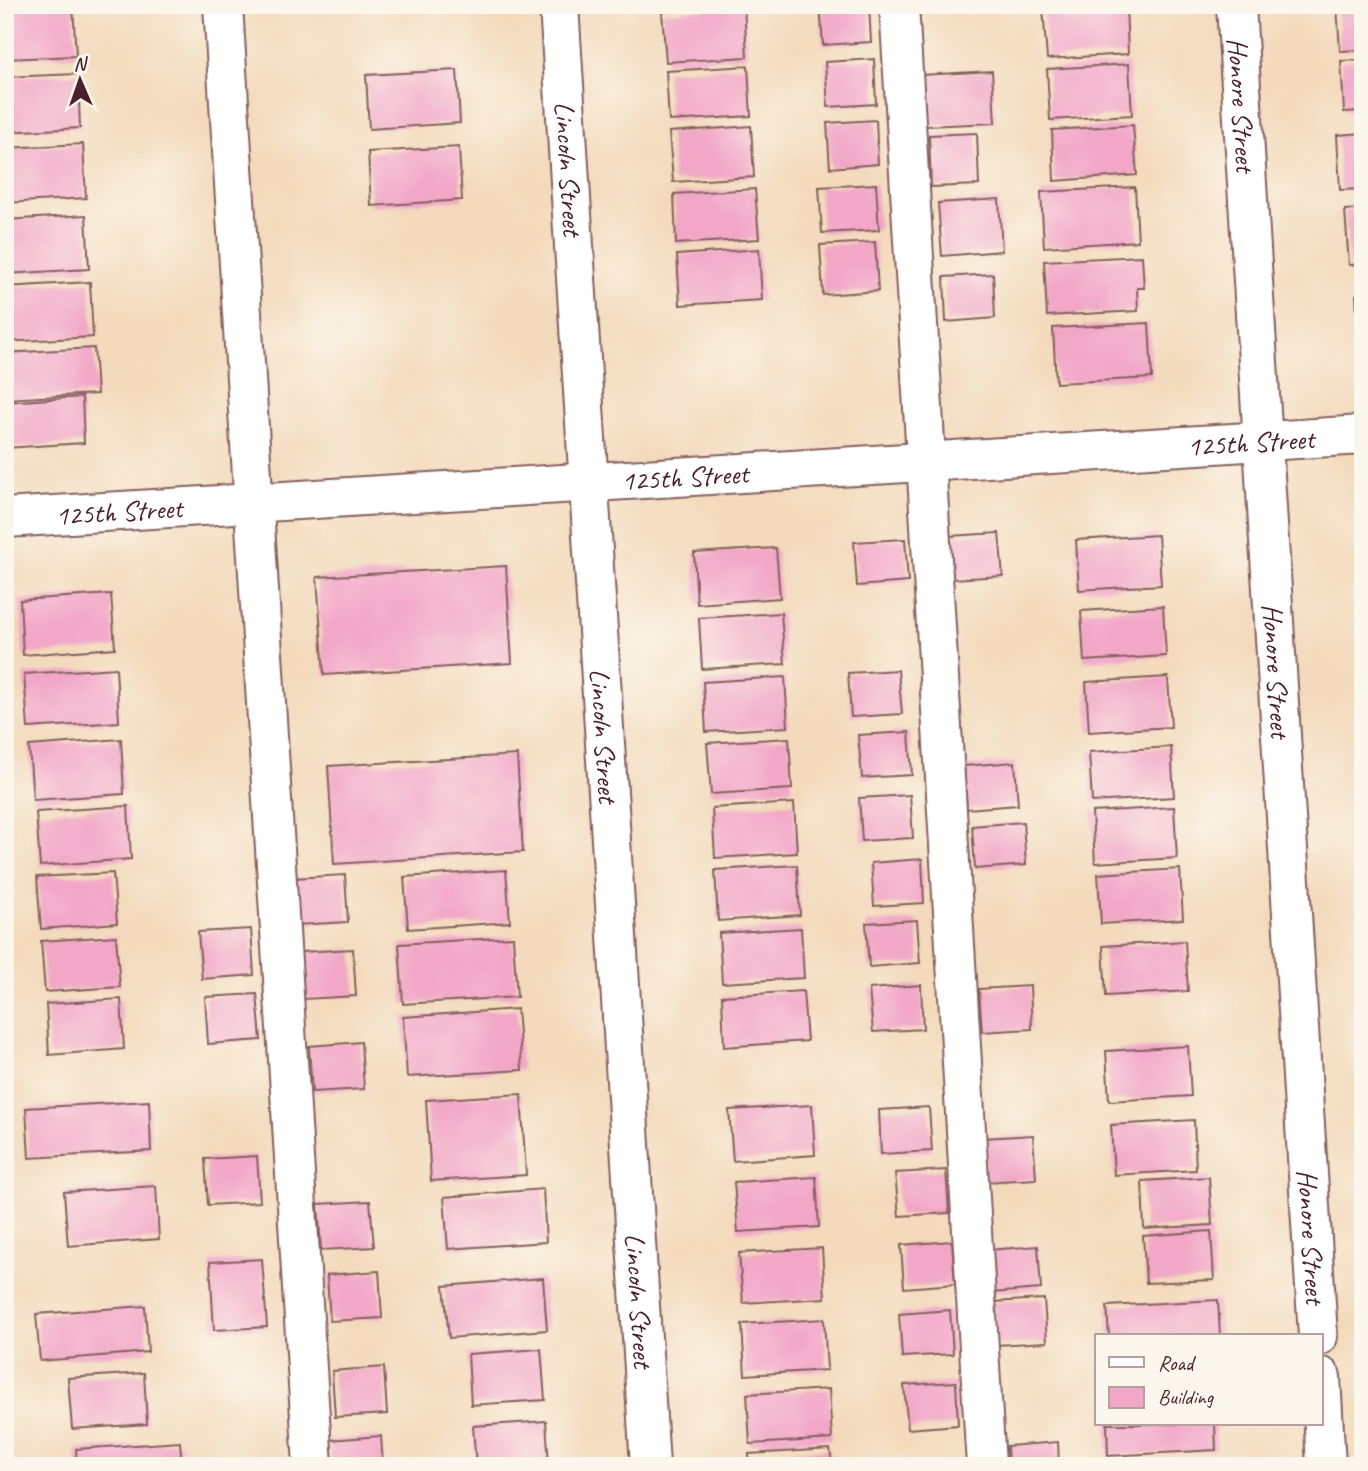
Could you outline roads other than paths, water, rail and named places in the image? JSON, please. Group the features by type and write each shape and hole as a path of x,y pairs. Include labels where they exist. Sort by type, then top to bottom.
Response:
{"street":[{"path":"223,5 313,1466"},
{"name":"Lincoln Street","path":"559,5 650,1466"},
{"path":"899,5 986,1466"},
{"name":"Honore Street","path":"1236,5 1318,1334"},
{"name":"125th Street","path":"5,518 1363,435"},
{"path":"1322,1395 1326,1466"}]}
